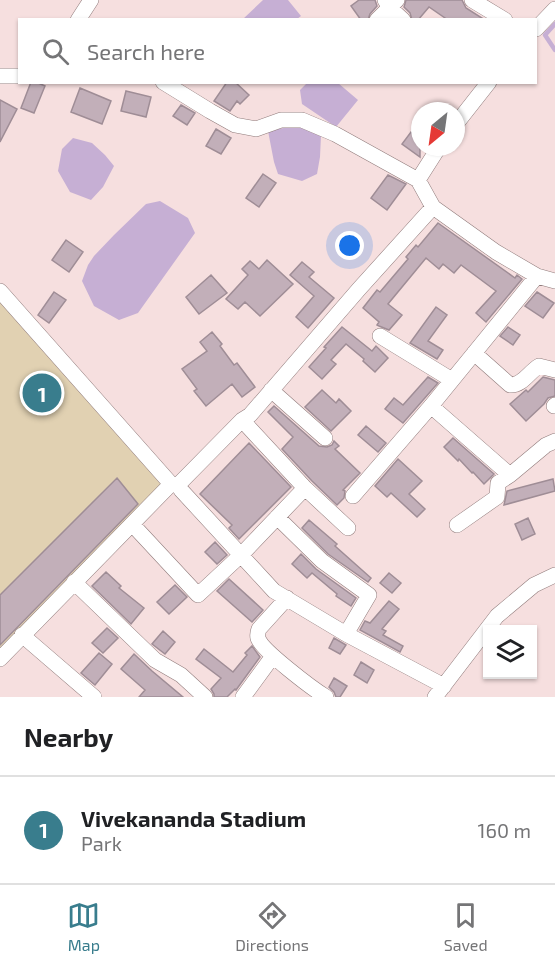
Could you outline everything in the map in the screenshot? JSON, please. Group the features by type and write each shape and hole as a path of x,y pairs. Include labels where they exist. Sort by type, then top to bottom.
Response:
{"street":[{"path":"79,18 91,0"},
{"path":"472,0 502,18"},
{"path":"379,18 391,3 402,18"},
{"path":"537,28 555,9"},
{"path":"0,76 18,76"},
{"path":"166,84 235,125 256,129 281,120 302,120 335,134 418,180 433,207 496,252 537,276 555,280"},
{"path":"465,113 487,84"},
{"path":"418,180 433,156"},
{"path":"0,659 132,524 249,415 433,207"},
{"path":"353,496 431,406 537,276"},
{"path":"0,291 274,591 439,691 496,616 534,585 555,575"},
{"path":"380,336 452,380"},
{"path":"474,353 510,385 519,384 539,366 555,370"},
{"path":"271,390 325,438"},
{"path":"431,406 510,475"},
{"path":"242,420 305,488 348,528"},
{"path":"457,525 497,497 498,483 546,445 555,441"},
{"path":"132,524 198,596 305,488"},
{"path":"277,517 322,561 369,595 346,634"},
{"path":"74,582 155,660 181,675 205,697"},
{"path":"287,598 259,629 258,640 273,656 322,696"},
{"path":"22,635 94,697"},
{"path":"243,697 273,656"}],"shaded area":[{"path":"263,0 288,0 301,16 298,18 244,18"},
{"path":"306,84 339,84 358,100 336,127 302,104 300,90"},
{"path":"299,125 321,135 317,174 302,181 278,174 268,131"},
{"path":"73,138 92,143 114,166 103,187 91,200 70,192 58,171 62,149"},
{"path":"160,201 188,218 195,233 138,313 119,320 94,306 82,281 94,256 114,235 146,204"},
{"path":"0,301 167,485 0,651"}],"building":[{"path":"359,0 375,0 377,6 369,18 360,18 351,6"},
{"path":"406,0 462,0 466,8 482,18 445,18 429,7 420,18 411,18 404,7"},
{"path":"30,84 45,86 34,113 21,108"},
{"path":"226,84 237,84 249,95 240,104 237,101 230,111 214,101"},
{"path":"80,88 111,101 102,124 71,112"},
{"path":"126,91 151,97 146,117 121,111"},
{"path":"0,100 17,109 0,142"},
{"path":"181,105 195,113 187,125 173,116"},
{"path":"216,129 231,138 221,154 206,146"},
{"path":"411,132 411,150 402,144"},
{"path":"263,174 276,183 259,207 246,198"},
{"path":"388,175 406,184 387,210 371,198"},
{"path":"438,223 515,278 517,275 522,279 486,322 476,313 496,291 461,265 454,273 443,264 439,269 426,258 388,304 402,315 389,330 377,325 379,322 363,308 377,290 380,292 408,259 406,257 416,245 418,247"},
{"path":"66,240 83,252 69,272 52,260"},
{"path":"267,260 293,284 260,316 245,302 238,309 226,299 248,275 242,269 250,261 259,269"},
{"path":"302,262 314,272 309,277 334,298 308,328 296,317 314,296 290,275"},
{"path":"211,275 227,293 199,314 186,297"},
{"path":"54,292 66,300 49,323 38,315"},
{"path":"537,292 554,303 543,318 525,306"},
{"path":"436,307 447,315 428,341 443,350 437,359 410,343"},
{"path":"342,327 372,351 376,346 388,358 375,372 346,344 331,360 336,364 322,379 309,367"},
{"path":"508,327 520,335 513,345 500,336"},
{"path":"212,332 234,365 237,363 255,387 242,397 232,384 206,406 194,391 197,389 182,369 207,351 200,342"},
{"path":"428,377 438,383 403,423 385,409 394,398 403,405"},
{"path":"543,377 555,380 555,396 548,398 526,421 510,404 526,390 528,392"},
{"path":"322,390 336,403 339,399 351,411 331,431 305,407"},
{"path":"274,406 319,446 327,447 334,441 339,446 335,449 360,473 343,490 345,491 344,498 337,505 282,449 293,437 268,412"},
{"path":"366,426 386,443 378,452 358,435"},
{"path":"453,438 494,474 484,484 444,447"},
{"path":"249,443 291,487 239,539 229,528 232,525 200,494"},
{"path":"398,459 422,481 409,494 425,509 417,517 391,493 387,497 375,486"},
{"path":"117,478 138,504 0,645 0,595"},
{"path":"553,479 555,491 504,505 507,491"},
{"path":"528,518 535,534 522,540 515,524"},
{"path":"309,520 371,578 368,582 328,554 302,528"},
{"path":"215,542 227,555 217,564 205,552"},
{"path":"301,554 316,569 356,598 351,606 336,596 337,594 312,573 307,578 292,564"},
{"path":"106,572 121,586 119,588 144,608 131,624 92,586"},
{"path":"389,573 401,583 392,593 380,583"},
{"path":"229,579 263,610 252,622 217,591"},
{"path":"175,585 187,597 169,614 157,602"},
{"path":"389,601 399,609 382,629 386,631 383,635 403,646 400,652 360,630 365,621 370,623"},
{"path":"107,628 118,638 103,653 92,643"},
{"path":"163,631 175,642 165,654 152,644"},
{"path":"334,638 346,645 340,654 329,648"},
{"path":"252,646 260,657 236,690 227,697 214,697 211,689 221,678 196,659 204,649 233,672"},
{"path":"99,653 112,664 95,685 81,673"},
{"path":"134,654 183,697 139,697 145,690 121,669"},
{"path":"361,662 374,670 367,683 354,675"},
{"path":"334,678 347,686 340,697 336,697 329,687"}],"waterway":[{"path":"555,24 545,35 555,50"}],"place":[{"name":"Vivekananda Stadium","path":"42,393"}]}
